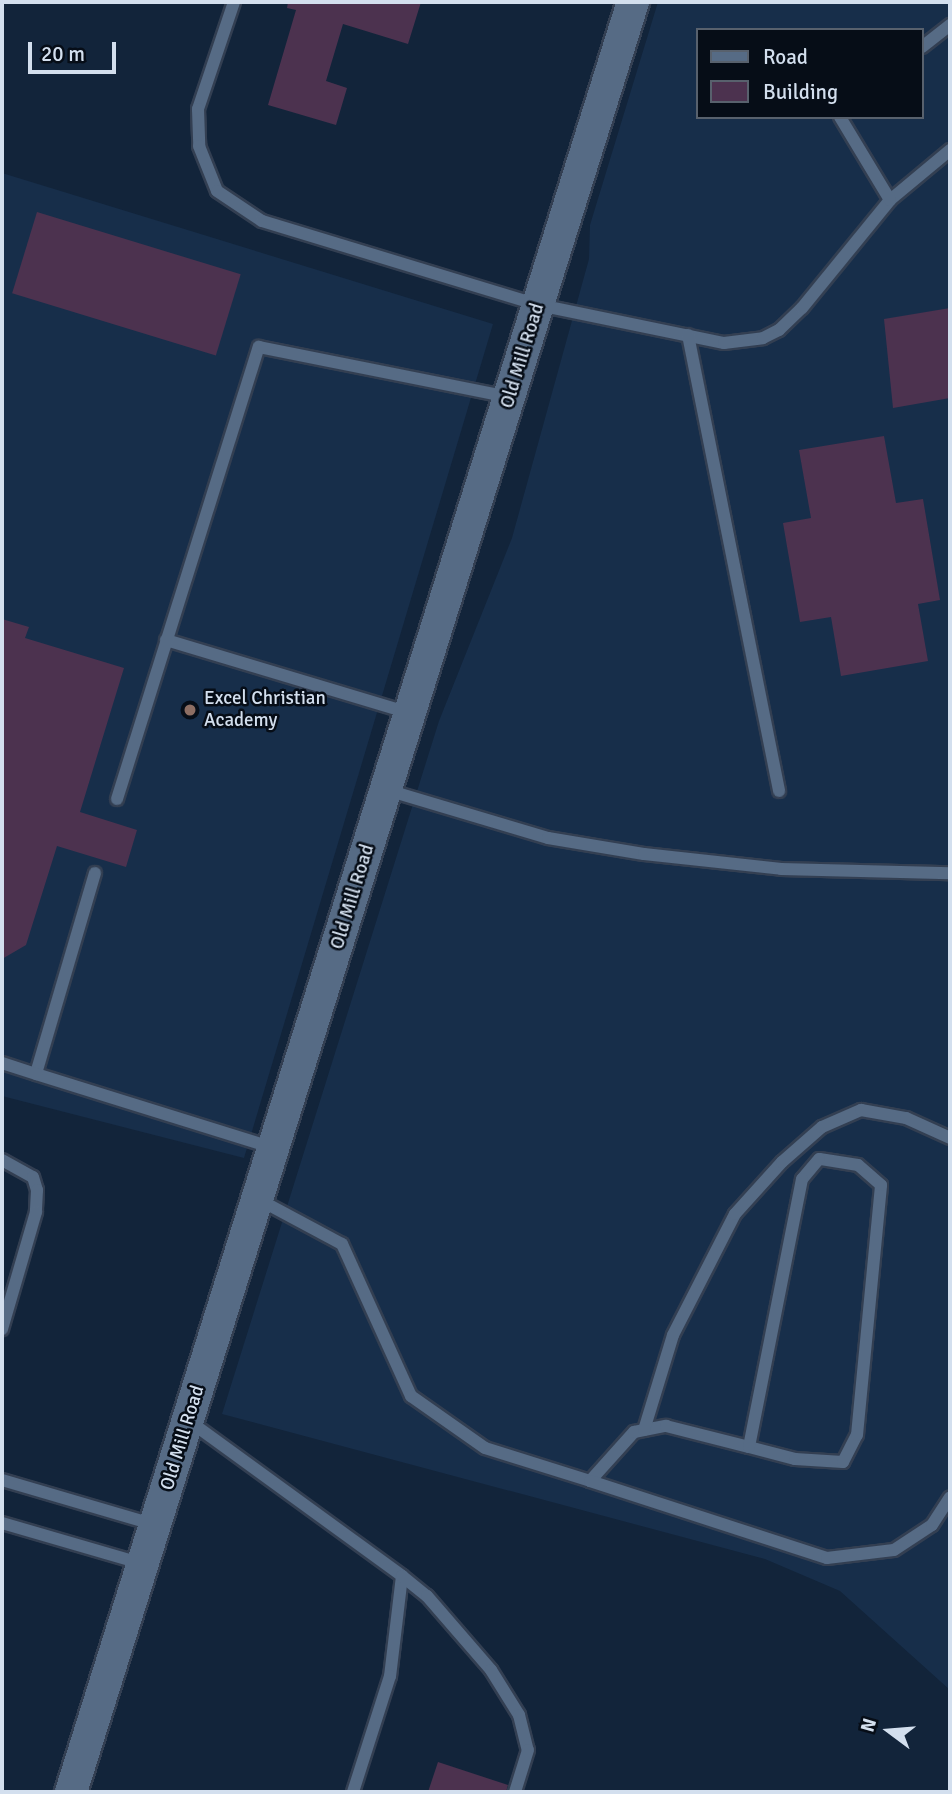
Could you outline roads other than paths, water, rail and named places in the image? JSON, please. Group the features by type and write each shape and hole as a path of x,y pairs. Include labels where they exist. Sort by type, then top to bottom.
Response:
{"street":[{"name":"Old Mill Road","path":"71,1792 633,2"}],"lane":[{"path":"234,2 198,109 199,146 217,191 262,221 539,305 724,343 763,338 779,330 890,200 950,150"},
{"path":"924,45 950,24"},
{"path":"841,119 890,200"},
{"path":"688,335 779,791"},
{"path":"117,799 259,347 510,397"},
{"path":"166,640 411,713"},
{"path":"387,790 548,838 644,854 781,869 950,873"},
{"path":"36,1074 95,873"},
{"path":"2,1063 274,1148"},
{"path":"644,1430 679,1323 735,1214 782,1162 822,1127 861,1110 906,1118 950,1138"},
{"path":"590,1480 634,1432 666,1426 795,1459 843,1462 858,1435 881,1185 858,1165 819,1159 802,1179 749,1447"},
{"path":"2,1160 33,1177 37,1190 36,1212 2,1329"},
{"path":"258,1199 342,1244 411,1396 485,1448 827,1558 894,1550 932,1525 950,1497"},
{"path":"188,1420 427,1596 491,1670 519,1715 528,1750 515,1792"},
{"path":"2,1480 156,1525"},
{"path":"2,1523 143,1564"},
{"path":"353,1792 390,1676 402,1576"}],"place":[{"name":"Excel Christian Academy","path":"190,710"}]}
